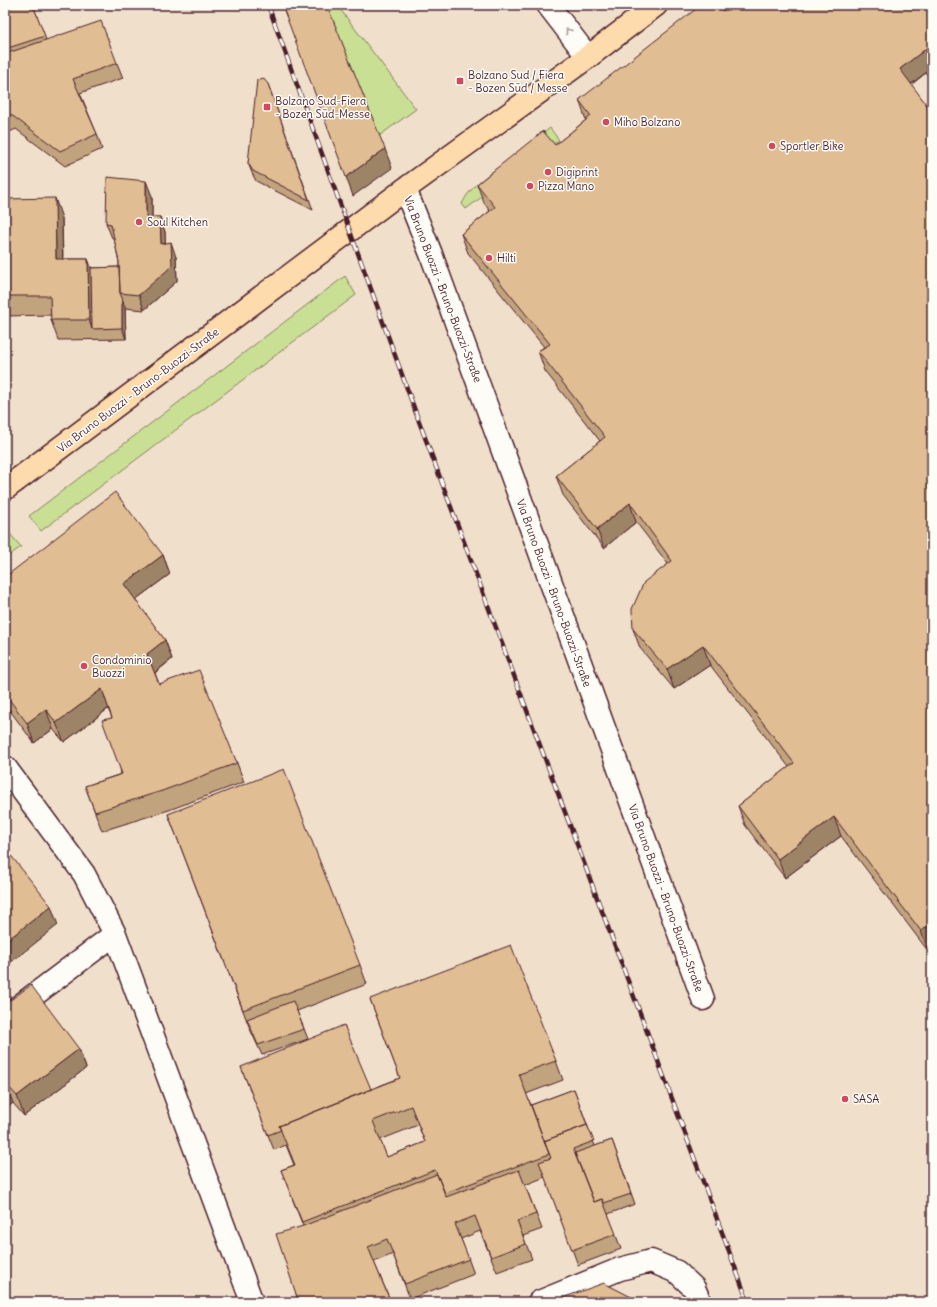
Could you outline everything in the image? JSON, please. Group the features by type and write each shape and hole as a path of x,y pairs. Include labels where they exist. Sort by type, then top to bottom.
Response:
{"main road":[{"name":"Via Bruno Buozzi - Bruno-Buozzi-Straße","path":"5,489 405,189 588,57 656,5"}],"street":[{"path":"548,5 588,57"},
{"name":"Via Bruno Buozzi - Bruno-Buozzi-Straße","path":"405,189 431,254 703,999"},
{"path":"5,767 84,874 115,934 252,1302"},
{"path":"5,1017 115,934"},
{"path":"538,1302 620,1269 651,1261 677,1272 694,1288 700,1302"}],"shaded area":[{"path":"5,5 932,5 932,1302 5,1302"}],"green space":[{"path":"326,5 337,5 416,109 379,136"},
{"path":"550,128 559,140 515,172 541,135"},
{"path":"497,168 506,179 466,209 462,204 465,198 477,184"},
{"path":"345,276 356,295 41,531 29,516"},
{"path":"6,529 21,547 5,558 5,530"}],"building":[{"path":"5,5 33,5 45,36 5,49"},
{"path":"282,5 327,5 385,149 346,177"},
{"path":"701,5 718,5 723,11 730,5 930,5 932,7 932,44 900,69 932,112 932,923 921,931 834,817 778,859 738,806 794,763 703,645 667,669 633,629 632,609 644,582 672,561 630,503 597,529 556,476 605,437 538,351 550,344 461,234 495,207 477,184 543,131 555,145 591,116 579,100"},
{"path":"101,21 117,63 73,79 97,134 60,151 10,114 5,116 5,54"},
{"path":"263,78 268,84 309,200 253,171 248,163 257,80"},
{"path":"107,177 146,181 146,217 160,217 161,244 171,242 172,266 139,295 120,293 119,262 111,224 106,223"},
{"path":"55,198 56,259 88,259 89,320 51,320 50,296 5,296 5,199"},
{"path":"119,267 120,293 122,298 122,328 92,329 91,268"},
{"name":"Condominio Buozzi","path":"115,492 163,555 124,584 165,640 147,654 159,684 199,670 237,763 162,791 95,812 85,786 122,774 102,720 112,718 102,689 56,723 46,709 27,723 5,694 5,577"},
{"path":"284,769 360,965 243,1010 168,814"},
{"path":"5,848 51,906 5,942"},
{"path":"511,945 556,1061 519,1074 549,1154 445,1193 435,1170 302,1222 281,1170 295,1165 279,1126 400,1078 370,999","holes":["411,1106 425,1142 387,1157 373,1121"]},
{"path":"31,985 79,1049 17,1096 6,1084 5,1085 5,1004"},
{"path":"293,1001 304,1029 258,1045 247,1019"},
{"path":"344,1025 371,1089 279,1126 281,1130 268,1135 241,1067"},
{"path":"574,1089 587,1125 544,1141 531,1105"},
{"path":"587,1125 594,1141 573,1149 594,1202 602,1199 616,1234 572,1250 539,1162 551,1158 544,1141"},
{"path":"612,1140 631,1194 604,1203 602,1199 594,1202 575,1153"},
{"path":"519,1170 536,1214 517,1221 526,1244 491,1257 475,1216 455,1224 469,1259 405,1284 387,1239 368,1247 389,1298 379,1302 301,1302 296,1294 276,1234 303,1226 437,1174 446,1197"},
{"path":"604,1283 641,1302 551,1302"}],"railway":[{"path":"268,5 417,416 748,1302"}],"place":[{"name":"Bolzano Sud / Fiera - Bozen Süd / Messe","path":"460,81"},
{"name":"Bolzano Sud-Fiera - Bozen Süd-Messe","path":"267,107"},
{"name":"Miho Bolzano","path":"606,122"},
{"name":"Sportler Bike","path":"772,146"},
{"name":"Digiprint","path":"548,172"},
{"name":"Pizza Mano","path":"530,186"},
{"name":"Soul Kitchen","path":"139,222"},
{"name":"Hilti","path":"489,258"},
{"name":"Condominio Buozzi","path":"84,666"},
{"name":"SASA","path":"845,1099"}]}
